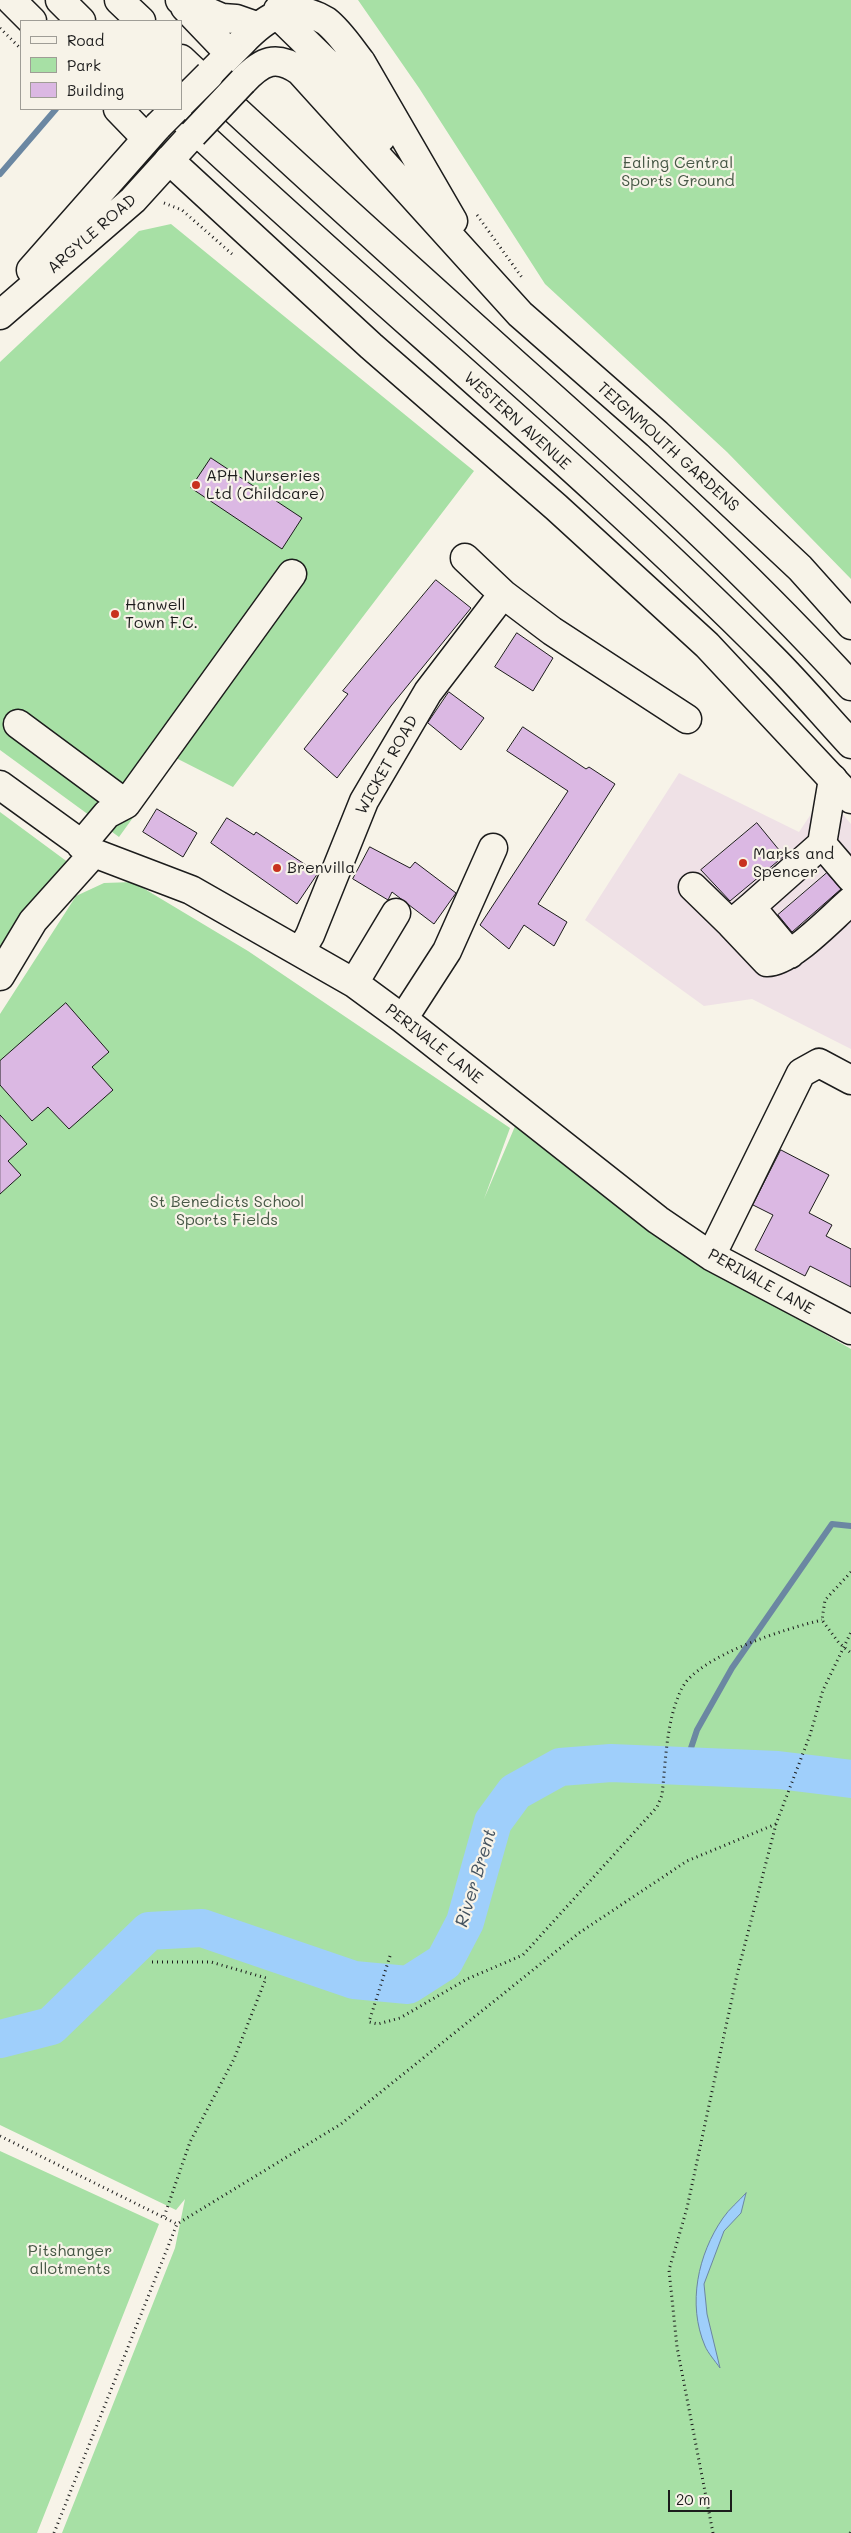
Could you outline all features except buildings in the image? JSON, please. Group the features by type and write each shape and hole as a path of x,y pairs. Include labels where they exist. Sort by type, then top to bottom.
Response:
{"main road":[{"path":"11,0 31,20"},
{"path":"60,0 80,20"},
{"path":"119,0 140,20"},
{"path":"179,0 222,18 236,19 256,26"},
{"path":"179,0 226,58 248,76 266,63 277,60 288,63 300,71 483,272"},
{"path":"182,102 277,5"},
{"path":"277,5 283,20 324,59 346,86 424,207"},
{"path":"277,5 302,8 312,12 326,21 344,38 361,62 483,272"},
{"path":"182,60 308,179 684,516 800,630 851,686"},
{"name":"ARGYLE ROAD","path":"0,314 133,200 248,76"},
{"path":"122,110 163,120 174,154 371,346 556,507 681,620 707,645 851,800"},
{"name":"ARGYLE ROAD","path":"0,304 163,120"},
{"name":"WESTERN AVENUE","path":"163,120 286,216 654,543 774,660 851,744"},
{"name":"TEIGNMOUTH GARDENS","path":"483,272 520,314 657,434 800,568 851,625"},
{"path":"465,558 503,594 552,631 687,719"},
{"path":"0,976 33,921 88,849 107,814 126,804 292,574"},
{"name":"WICKET ROAD","path":"300,952 310,935 364,801 428,692 503,594"},
{"path":"18,724 126,804"},
{"path":"741,916 822,844 833,779"},
{"name":"PERIVALE LANE","path":"0,785 88,849 191,890 354,983 403,1019 658,1220 711,1256 851,1330"},
{"path":"822,844 851,878"},
{"path":"403,1019 447,951 493,848"},
{"path":"693,887 741,916 790,954 851,901"},
{"path":"354,983 396,914"},
{"path":"711,1256 801,1073 819,1063 851,1080"}],"path":[{"path":"0,28 20,48"},
{"path":"161,204 167,202 182,210 233,255"},
{"path":"851,1572 825,1600 822,1620 851,1654"},
{"path":"390,1956 369,2022 378,2024 400,2018 467,1979 523,1955 658,1807 662,1795 672,1714 681,1688 701,1668 753,1642 788,1628 822,1620"},
{"path":"713,2533 677,2347 669,2270 687,2208 737,1975 776,1824 810,1735 823,1690 851,1632"},
{"path":"54,2533 177,2224 341,2124 579,1933 604,1916 687,1861 776,1824"},
{"path":"152,1962 211,1962 266,1978 234,2060 190,2142 164,2217"},
{"path":"0,2136 177,2224"}],"shaded area":[{"path":"679,773 799,832 825,793 851,824 851,1049 752,999 704,1006 585,920"}],"green space":[{"name":"Ealing Central Sports Ground","path":"358,0 851,0 851,579 727,452 545,284 419,88"},
{"path":"171,224 474,471 233,787 176,758 119,837 0,750 0,362 139,231"},
{"path":"0,812 69,863 0,955"},
{"name":"St Benedicts School Sports Fields","path":"133,882 248,951 510,1128 484,1199 516,1124 778,1307 851,1349 851,2533 62,2533 175,2248 185,2199 176,2210 0,2125 0,1014 76,896 104,883"},
{"name":"Pitshanger allotments","path":"0,2151 159,2224 37,2533 0,2533"}],"water":[{"path":"746,2193 741,2213 724,2231 704,2284 707,2314 720,2368 706,2349 700,2330 696,2297 698,2280 707,2247 714,2232 725,2215"}],"waterway":[{"path":"0,174 55,110"},
{"path":"685,1766 697,1730 732,1668 832,1524 851,1526"},
{"name":"River Brent","path":"0,2039 51,2026 149,1931 202,1928 354,1980 408,1985 444,1962 465,1922 493,1822 515,1792 560,1767 611,1763 778,1770 851,1779"}],"place":[{"name":"APH Nurseries Ltd (Childcare)","path":"196,485"},
{"name":"Hanwell Town F.C.","path":"115,614"},
{"name":"Marks and Spencer","path":"743,863"},
{"name":"Brenvilla","path":"277,868"}]}
